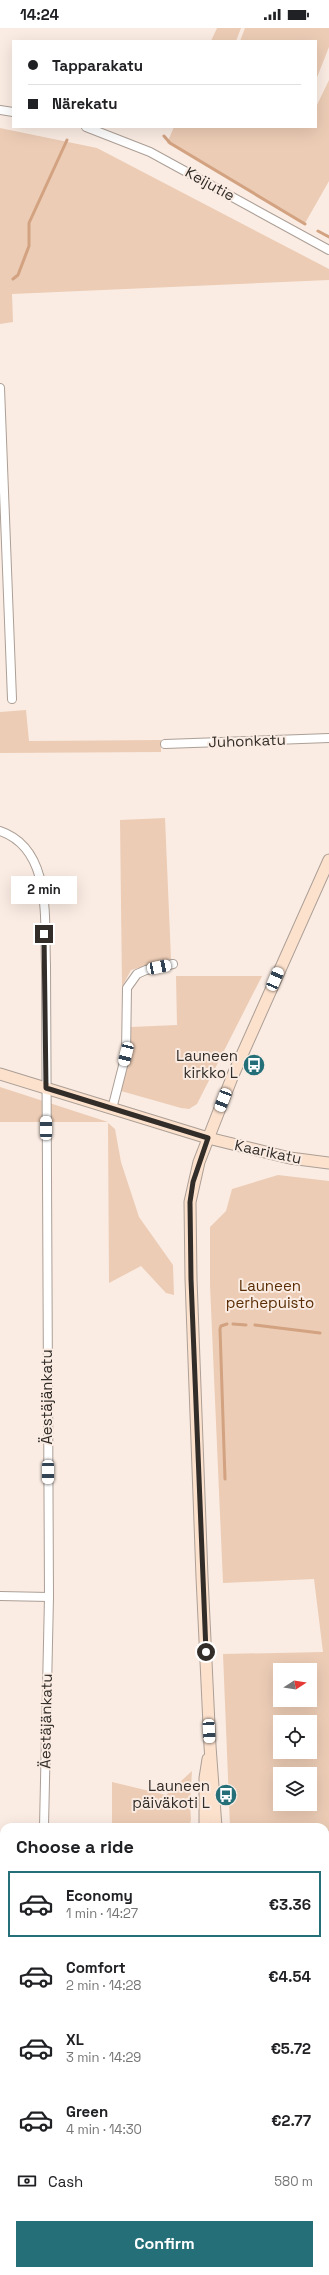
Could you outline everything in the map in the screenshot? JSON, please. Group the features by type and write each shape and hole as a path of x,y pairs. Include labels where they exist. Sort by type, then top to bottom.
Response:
{"main road":[{"path":"216,1823 210,1746 191,1279 190,1218 193,1182 208,1138 233,1075 329,860"},
{"name":"Kaarikatu","path":"0,1074 208,1138 290,1158 329,1163"},
{"path":"205,1823 204,1778 210,1746"}],"street":[{"path":"0,110 12,112"},
{"name":"Keijutie","path":"89,128 150,152 329,250"},
{"path":"0,388 12,699"},
{"name":"Juhonkatu","path":"165,744 329,738"},
{"name":"Äestäjänkatu","path":"0,831 7,834 22,845 34,861 42,886 46,963 49,1597 44,1823"},
{"path":"112,1109 126,1054 127,988 137,974 146,970 173,964"},
{"path":"0,1596 49,1597"}],"green space":[{"path":"217,28 241,28 236,40 211,40"},
{"path":"245,28 329,28 329,47 317,77 317,40 240,40"},
{"path":"329,80 329,181 304,225 167,143 174,128 317,128 317,105"},
{"path":"0,128 97,148 329,269 329,280 12,294 13,322 0,324"},
{"path":"26,710 29,741 161,740 161,752 0,753 0,712"},
{"path":"165,818 171,959 131,970 122,987 120,820"},
{"path":"176,976 262,976 197,1104 189,1109 121,1091 130,1048 131,1027 177,1025"},
{"path":"0,1087 108,1122 0,1122"},
{"path":"108,1123 115,1129 121,1162 139,1217 173,1265 174,1295 166,1293 141,1266 109,1283"},
{"name":"Launeen perhepuisto","path":"278,1175 329,1181 329,1823 230,1823 223,1654 323,1652 314,1579 223,1583 210,1285 210,1227 226,1211 232,1189"},
{"path":"192,1771 190,1823 112,1823 112,1782 166,1795"}],"waterway":[{"path":"164,136 170,143 305,224"},
{"path":"13,279 18,275 29,246 29,223 67,140"},
{"path":"318,231 329,237"},
{"path":"225,1479 220,1329 221,1326 227,1324"},
{"path":"233,1324 246,1325"},
{"path":"255,1325 320,1333"}],"place":[{"name":"Launeen kirkko L","path":"254,1065"},
{"name":"Launeen päiväkoti L","path":"226,1795"}],"route":[{"path":"44,934 46,963 46,1088 208,1138 193,1182 190,1202 191,1279 206,1652"}]}
